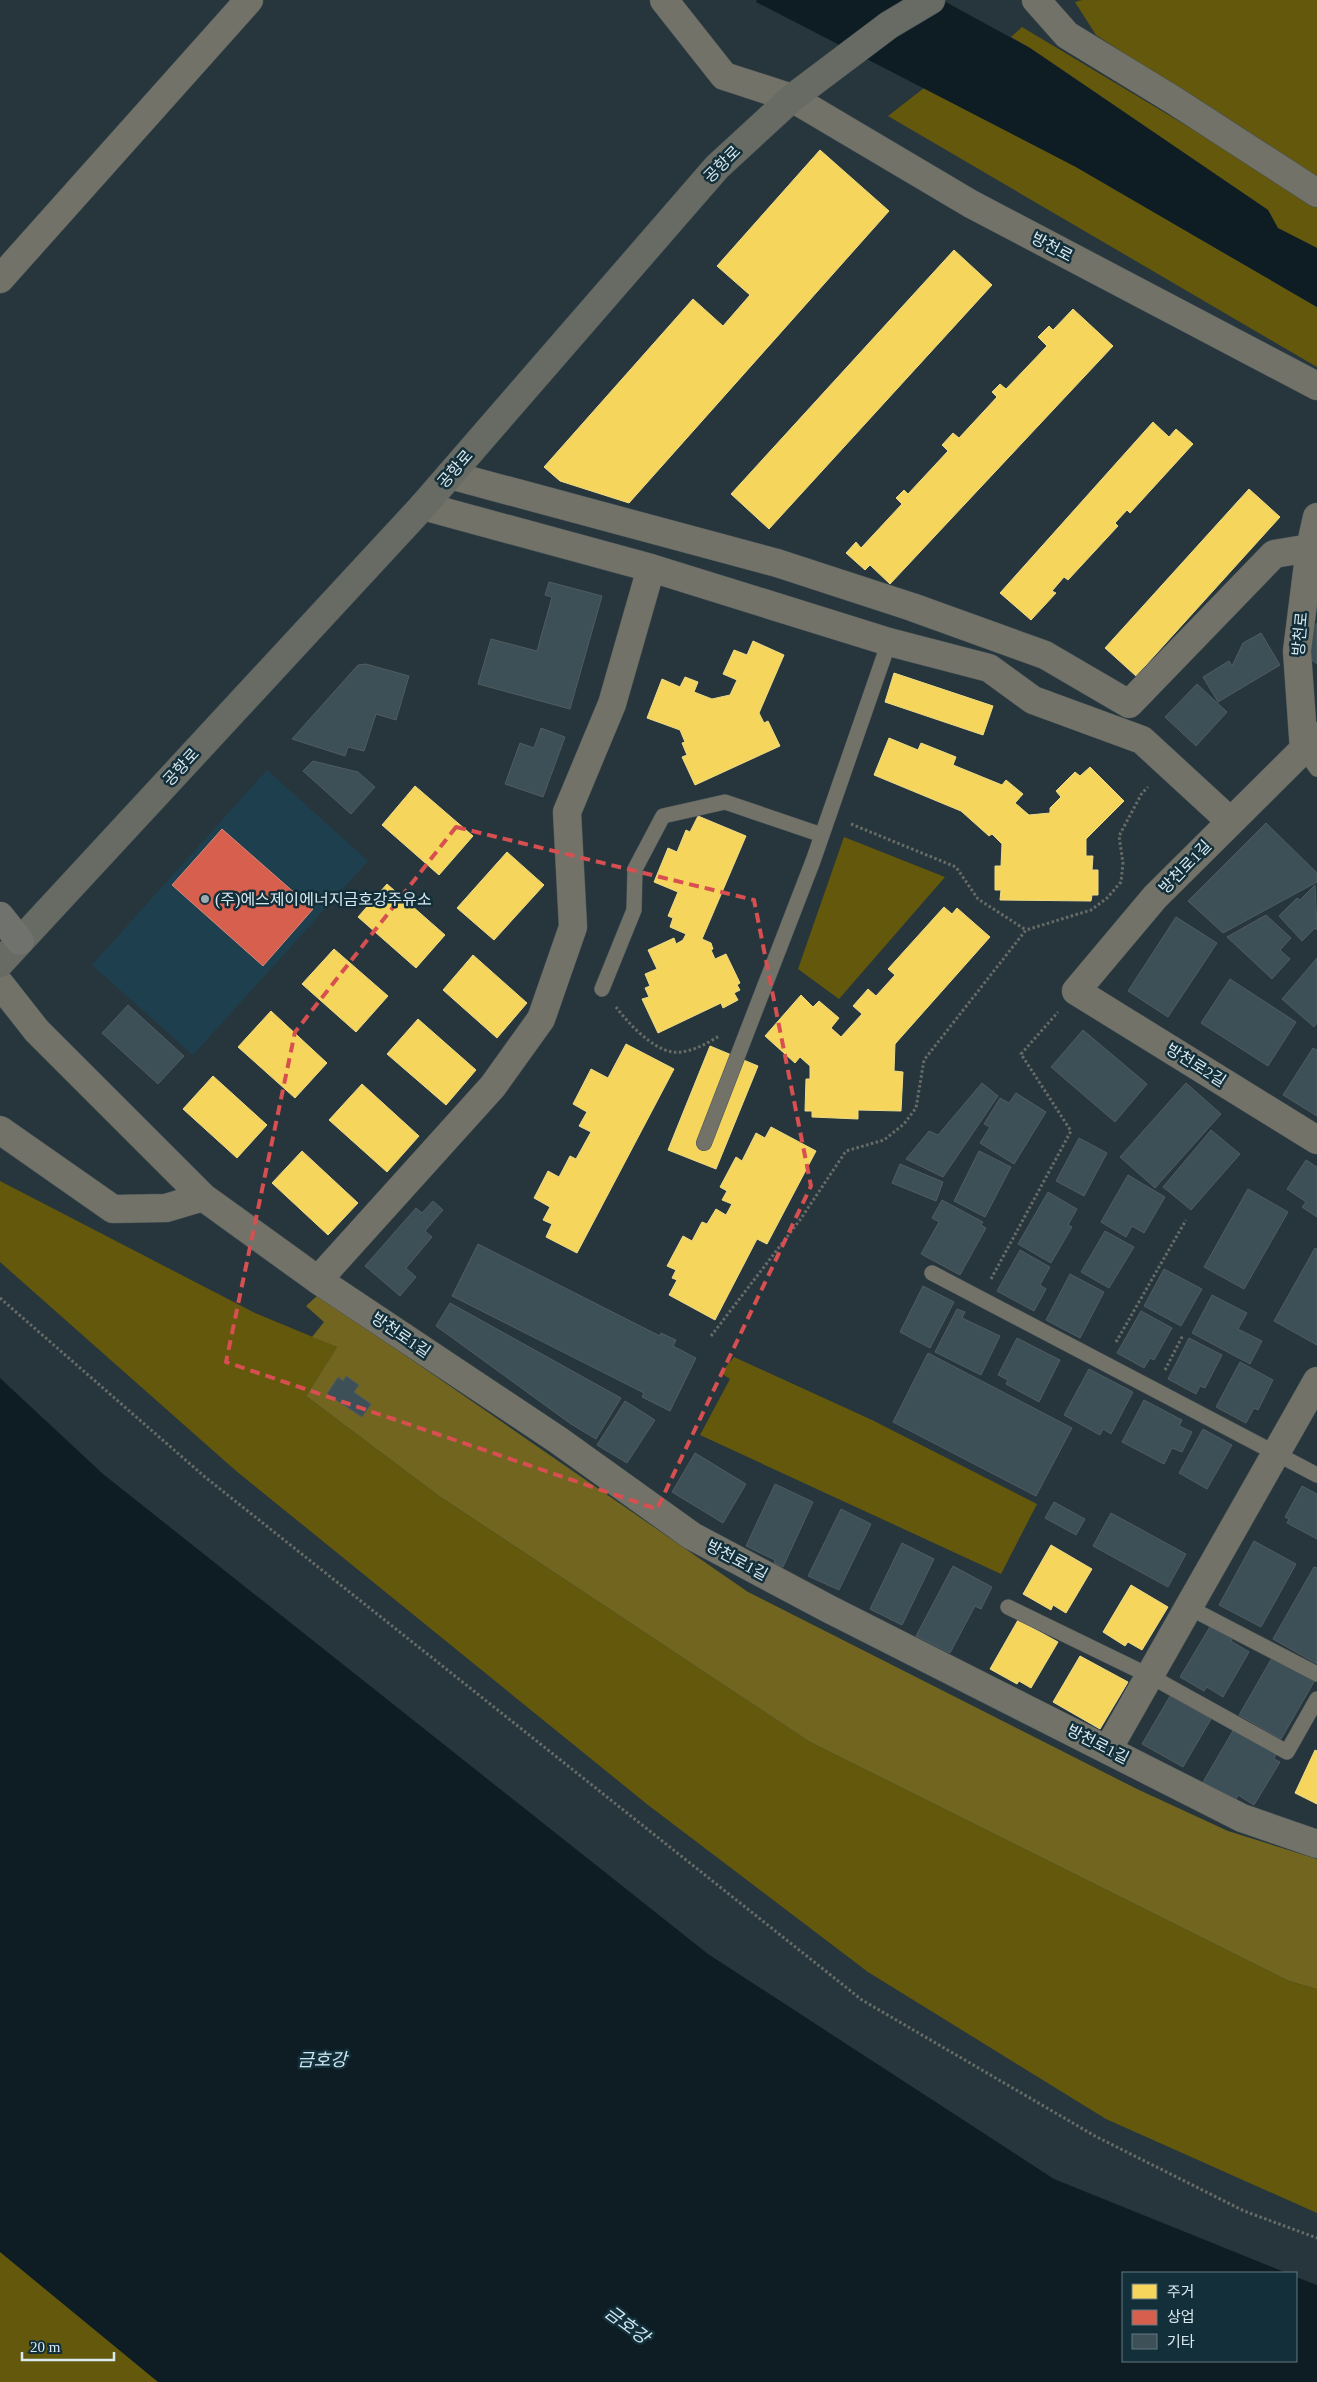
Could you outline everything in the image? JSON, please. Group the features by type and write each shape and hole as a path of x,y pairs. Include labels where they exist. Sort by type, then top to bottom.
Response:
{"highway":[{"path":"0,916 20,940"}],"main road":[{"name":"공항로","path":"0,963 423,506 717,167 792,98 889,25 931,0"}],"street":[{"path":"0,279 249,0"},
{"name":"방천로","path":"664,0 724,76 792,98 971,204 1317,386"},
{"path":"1036,0 1067,35 1175,101 1317,193"},
{"path":"450,475 777,563 912,607 1044,655 1129,704 1274,554 1310,548"},
{"path":"423,506 651,568 889,642 989,668 1033,700 1142,740 1230,821"},
{"name":"방천로","path":"1313,752 1297,651 1310,548 1317,517"},
{"path":"318,1280 492,1086 541,1018 573,927 567,812 612,704 651,568"},
{"name":"방천로1길","path":"1076,991 1155,898 1230,821 1313,752"},
{"name":"방천로1길","path":"0,984 37,1031 203,1197 318,1280 558,1440 692,1536 829,1609 1108,1748 1242,1818 1317,1844"},
{"name":"방천로2길","path":"1076,991 1317,1140"},
{"path":"0,1130 113,1209 166,1208 203,1197"},
{"path":"1108,1748 1317,1381"}],"lane":[{"path":"704,1143 830,815 889,642"},
{"path":"602,989 634,910 635,869 663,816 725,802 822,835"},
{"path":"932,1273 1317,1475"},
{"path":"1008,1607 1150,1676 1287,1752 1317,1699"},
{"path":"1188,1607 1317,1674"}],"path":[{"path":"711,1336 800,1220 846,1151 884,1140 904,1124 916,1108 924,1060 1026,930 1091,910 1107,898 1121,882 1124,863 1119,836 1142,793 1169,766"},
{"path":"830,815 956,867 978,899 1026,930"},
{"path":"602,989 626,1020 648,1040 672,1052 698,1048 752,1017"},
{"path":"981,1298 1071,1131 1021,1054 1076,991"},
{"path":"1104,1362 1186,1220"},
{"path":"0,1298 205,1477 862,2000 1095,2136 1244,2211 1317,2238"},
{"path":"1155,1389 1183,1335"}],"highlighted area":[{"path":"456,827 754,900 811,1186 657,1509 226,1362 295,1032"}],"shaded area":[{"path":"1082,0 1317,0 1317,179 1096,35 1075,2"},
{"path":"1022,27 1317,204 1317,248 1277,228 1268,210 1011,37"},
{"path":"924,88 1076,167 1317,307 1317,367 888,116"},
{"path":"267,770 368,861 193,1055 92,965"},
{"path":"844,837 945,877 839,999 798,969"},
{"path":"0,1181 255,1313 337,1347 306,1396 439,1496 810,1742 1289,1981 1317,1989 1317,2213 1106,2119 868,1972 648,1805 235,1470 0,1262"},
{"path":"318,1295 748,1592 1137,1789 1228,1831 1317,1859 1317,1989 1289,1981 810,1742 439,1496 306,1396 337,1347 312,1337 324,1322 306,1306"},
{"path":"734,1357 872,1420 1037,1504 1001,1574 700,1435 730,1379 721,1373"},
{"path":"0,2220 190,2382 0,2382"}],"water":[{"path":"757,0 942,0 1030,48 1268,210 1278,228 1317,248 1317,307 1076,167 756,2"},
{"name":"금호강","path":"0,1378 103,1474 708,1954 1054,2179 1285,2272 1122,2272 1122,2362 1297,2362 1297,2277 1317,2285 1317,2382 158,2382 0,2252"}],"building: 주거":[{"path":"820,150 889,211 629,503 560,481 544,467 693,299 723,326 750,295 717,266"},
{"path":"954,250 992,285 769,529 731,494"},
{"path":"1073,309 1113,346 890,584 870,565 865,570 846,553 856,542 861,548 902,504 896,498 904,490 908,494 948,451 942,445 953,433 959,438 997,397 992,392 1000,384 1006,389 1047,346 1038,337 1049,326 1053,330"},
{"path":"1153,422 1169,437 1176,429 1193,444 1130,513 1127,510 1115,523 1118,526 1068,580 1064,577 1052,591 1056,593 1031,620 1000,593"},
{"path":"1249,489 1280,517 1136,676 1105,648"},
{"path":"753,641 784,655 759,713 764,723 768,721 780,746 695,785 682,757 687,755 682,743 685,742 680,730 647,718 662,679 680,687 685,677 698,682 694,692 712,699 730,695 737,680 723,674 734,650 747,655"},
{"path":"894,673 993,706 983,735 885,702"},
{"path":"889,738 918,750 921,743 956,757 953,765 1002,785 1006,780 1023,794 1015,803 1029,815 1050,813 1050,808 1061,797 1056,791 1075,772 1080,776 1090,767 1124,801 1086,839 1086,856 1093,856 1092,870 1098,870 1098,895 1092,895 1091,901 1000,900 1001,890 995,890 995,866 1001,866 1002,844 992,834 989,836 961,811 874,775"},
{"path":"415,786 473,836 439,875 382,825"},
{"path":"698,816 746,836 702,939 711,943 713,949 711,950 715,959 726,954 740,983 737,985 740,990 734,993 738,1000 723,1008 721,1003 658,1033 642,999 649,997 645,988 650,986 645,974 657,969 648,950 674,938 676,944 683,940 686,934 670,927 673,918 668,916 678,892 654,882 668,848 677,852 686,830 690,832"},
{"path":"507,852 544,885 494,940 457,908"},
{"path":"387,884 445,935 416,968 358,917"},
{"path":"944,907 952,914 957,908 990,937 895,1044 894,1071 903,1072 901,1111 858,1110 858,1119 812,1117 812,1111 805,1111 806,1079 810,1079 810,1066 800,1057 795,1063 765,1036 801,995 813,1007 819,1001 839,1018 831,1028 841,1037 862,1014 853,1006 868,989 876,996 895,975 888,969"},
{"path":"334,949 388,996 356,1032 302,984"},
{"path":"473,955 527,1003 497,1038 443,990"},
{"path":"271,1011 327,1063 295,1098 238,1047"},
{"path":"418,1019 476,1070 446,1105 387,1054"},
{"path":"626,1044 674,1069 577,1253 546,1237 552,1224 543,1220 550,1207 534,1198 548,1171 559,1177 570,1156 576,1159 591,1132 579,1126 587,1112 573,1104 591,1069 608,1078"},
{"path":"710,1046 758,1066 716,1169 668,1150"},
{"path":"213,1076 267,1125 237,1158 183,1109"},
{"path":"362,1084 419,1136 387,1172 329,1120"},
{"path":"771,1127 816,1151 767,1244 757,1239 715,1320 669,1295 677,1280 672,1278 676,1270 667,1266 683,1236 692,1241 702,1222 707,1224 716,1209 726,1215 732,1204 722,1200 727,1191 720,1187 736,1157 742,1161 756,1133 765,1138"},
{"path":"302,1151 358,1203 328,1235 272,1183"},
{"path":"1051,1545 1092,1569 1066,1613 1053,1605 1051,1610 1023,1594"},
{"path":"1131,1585 1168,1607 1142,1650 1128,1642 1125,1646 1103,1632"},
{"path":"1018,1620 1058,1642 1031,1688 1019,1681 1017,1684 990,1669"},
{"path":"1080,1656 1128,1682 1100,1729 1053,1702"},
{"path":"1315,1750 1317,1751 1317,1804 1295,1793"}],"building: 상업":[{"path":"222,829 313,909 263,966 172,885"}],"building: 기타":[{"path":"549,582 602,596 570,709 478,684 491,639 537,651 552,597 545,595"},
{"path":"1317,623 1317,664 1308,657 1311,631"},
{"path":"1261,633 1280,665 1218,702 1203,677 1229,661 1232,666 1243,643"},
{"path":"366,664 409,676 396,720 376,714 364,751 348,747 345,756 292,739 358,665"},
{"path":"1197,684 1227,712 1196,746 1165,717"},
{"path":"541,728 565,737 543,797 505,784 520,743 534,748"},
{"path":"313,761 358,772 375,787 351,814 303,771"},
{"path":"1266,823 1317,873 1317,882 1223,933 1188,901"},
{"path":"1315,885 1317,930 1315,928 1302,941 1279,916 1297,898 1300,900"},
{"path":"1266,915 1291,938 1280,950 1290,959 1272,979 1227,937"},
{"path":"1176,917 1217,943 1168,1017 1128,991"},
{"path":"1317,958 1317,1023 1314,1027 1282,999"},
{"path":"1230,979 1296,1022 1268,1066 1201,1023"},
{"path":"128,1005 184,1056 158,1084 102,1033"},
{"path":"1083,1030 1147,1084 1115,1122 1051,1067"},
{"path":"1313,1048 1317,1050 1317,1116 1283,1095"},
{"path":"982,1083 998,1096 943,1177 906,1159 929,1131 938,1135"},
{"path":"1186,1083 1221,1114 1155,1188 1120,1157"},
{"path":"1016,1093 1046,1112 1014,1164 980,1143 990,1127 984,1124 1000,1098 1009,1103"},
{"path":"1211,1130 1240,1154 1191,1210 1163,1187"},
{"path":"1079,1138 1107,1153 1084,1196 1056,1181"},
{"path":"979,1151 1011,1167 985,1217 954,1201"},
{"path":"1306,1160 1317,1167 1317,1217 1302,1207 1306,1202 1287,1189"},
{"path":"900,1164 943,1182 936,1201 892,1183"},
{"path":"1128,1175 1165,1197 1144,1233 1132,1226 1126,1237 1101,1222"},
{"path":"1248,1189 1288,1212 1244,1289 1204,1267"},
{"path":"1048,1192 1077,1209 1068,1225 1072,1227 1051,1263 1018,1244"},
{"path":"942,1200 983,1222 981,1225 986,1228 960,1275 921,1254 939,1222 932,1218"},
{"path":"433,1201 443,1210 425,1231 432,1237 406,1268 416,1277 400,1296 365,1266 416,1208 422,1213"},
{"path":"1105,1231 1134,1247 1109,1288 1081,1272"},
{"path":"478,1244 660,1336 661,1333 676,1340 673,1346 696,1358 670,1411 642,1397 644,1393 452,1296"},
{"path":"1315,1248 1317,1249 1317,1345 1274,1321"},
{"path":"1020,1250 1050,1267 1040,1285 1046,1289 1034,1311 997,1291"},
{"path":"1164,1269 1202,1289 1181,1326 1144,1306"},
{"path":"1070,1274 1104,1292 1080,1338 1046,1320"},
{"path":"923,1286 954,1302 930,1348 900,1332"},
{"path":"1212,1295 1247,1313 1238,1329 1262,1341 1250,1364 1192,1333"},
{"path":"450,1303 621,1398 596,1439 571,1424 436,1326"},
{"path":"957,1309 965,1312 962,1318 1000,1336 981,1375 935,1352"},
{"path":"1141,1311 1172,1328 1154,1360 1150,1358 1144,1368 1117,1353"},
{"path":"1017,1338 1060,1360 1039,1402 1006,1384 1008,1380 998,1375"},
{"path":"1189,1338 1222,1355 1205,1388 1200,1386 1196,1394 1168,1379"},
{"path":"928,1353 1072,1428 1036,1496 893,1422"},
{"path":"1240,1362 1273,1380 1258,1410 1254,1408 1246,1423 1216,1407"},
{"path":"1089,1369 1133,1392 1111,1434 1103,1429 1100,1435 1064,1415"},
{"path":"346,1376 359,1385 354,1392 371,1404 362,1417 327,1394 338,1377 343,1381"},
{"path":"1144,1400 1182,1420 1179,1426 1192,1432 1182,1452 1172,1448 1164,1464 1122,1442"},
{"path":"625,1401 655,1420 627,1463 597,1445"},
{"path":"1203,1429 1232,1445 1207,1489 1179,1473"},
{"path":"695,1453 746,1484 723,1523 672,1492"},
{"path":"775,1484 813,1502 783,1567 774,1563 775,1560 746,1546"},
{"path":"1302,1486 1317,1494 1317,1539 1287,1523 1289,1519 1285,1517"},
{"path":"1054,1502 1085,1519 1076,1535 1045,1518"},
{"path":"841,1509 871,1524 839,1590 808,1576"},
{"path":"1111,1513 1186,1554 1168,1587 1093,1546"},
{"path":"1254,1541 1296,1564 1261,1627 1219,1605"},
{"path":"902,1543 934,1559 902,1625 870,1609"},
{"path":"953,1566 992,1587 981,1609 975,1606 950,1653 916,1636"},
{"path":"1314,1567 1317,1568 1317,1664 1273,1639"},
{"path":"1211,1625 1233,1638 1231,1641 1249,1652 1223,1697 1207,1687 1204,1691 1180,1677"},
{"path":"1273,1656 1315,1680 1281,1739 1239,1715"},
{"path":"1170,1696 1211,1719 1183,1767 1142,1744"},
{"path":"1234,1729 1276,1754 1274,1759 1280,1762 1254,1805 1238,1795 1235,1801 1203,1782"}],"place":[{"name":"(주)에스제이에너지금호강주유소","path":"205,899"}]}
